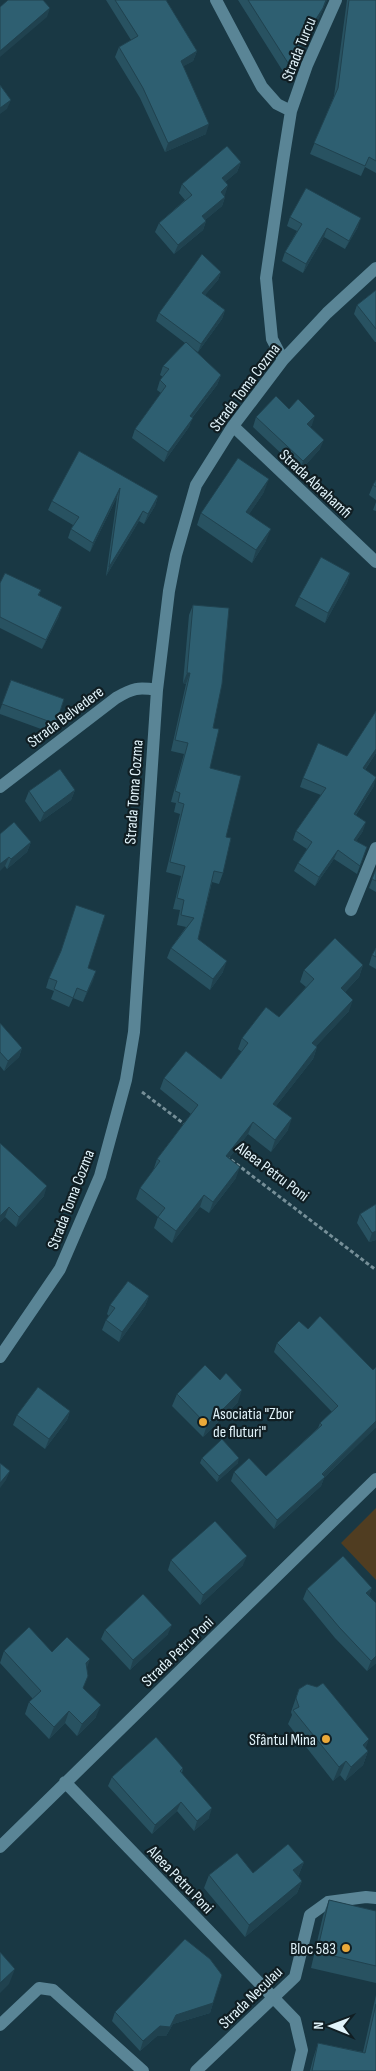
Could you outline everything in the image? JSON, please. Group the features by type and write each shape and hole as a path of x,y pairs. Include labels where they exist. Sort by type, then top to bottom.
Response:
{"street":[{"path":"216,0 262,87 277,104 291,111"},
{"name":"Strada Turcu","path":"283,360 272,339 266,278 291,111 307,65 336,0"},
{"name":"Strada Toma Cozma","path":"0,1357 60,1269 100,1176 126,1080 134,1032 157,690 169,591 184,524 196,485 233,426 283,360 327,313 376,268"},
{"name":"Strada Abrahamfi","path":"233,426 376,562"},
{"name":"Strada Belvedere","path":"0,788 116,698 131,689 157,690"},
{"path":"351,910 376,848"},
{"name":"Strada Petru Poni","path":"0,1847 376,1479"},
{"name":"Aleea Petru Poni","path":"65,1782 295,2020 302,2050 297,2071"},
{"name":"Strada Neculau","path":"196,2071 296,1976 310,1915 328,1902 366,1896 376,1898"},
{"path":"0,2025 39,1988 53,1990 143,2071"}],"path":[{"path":"126,1080 188,1127"},
{"name":"Aleea Petru Poni","path":"220,1151 376,1270"}],"shaded area":[{"path":"376,1508 376,1580 341,1543"}],"building":[{"path":"8,0 43,0 50,8 0,51 0,7"},
{"path":"115,0 166,0 197,51 181,61 209,124 168,143 143,88 119,47 138,36"},
{"path":"248,0 326,0 323,8 288,63"},
{"path":"349,0 376,0 376,161 369,157 365,166 314,143 338,88"},
{"path":"0,85 11,100 0,108"},
{"path":"227,146 241,162 222,178 228,185 221,192 225,197 202,216 206,221 178,245 159,223 192,195 182,184"},
{"path":"306,188 361,218 349,241 327,228 306,264 285,252 302,224 290,217"},
{"path":"202,254 221,272 202,293 225,310 201,344 159,313"},
{"path":"376,290 376,329 357,305"},
{"path":"186,342 221,375 190,416 193,418 168,452 135,429 166,386 160,380 169,369 163,366"},
{"path":"276,396 289,409 298,399 315,416 307,424 324,440 303,461 256,417"},
{"path":"79,451 158,496 148,514 143,511 109,567 120,488 93,543 71,529 79,517 52,501"},
{"path":"238,458 269,479 246,512 271,529 256,550 201,513"},
{"path":"321,557 350,573 328,613 299,597"},
{"path":"5,573 41,590 38,595 62,607 46,640 0,617 0,583"},
{"path":"193,605 229,608 222,684 213,728 219,729 210,768 241,776 226,837 231,838 223,873 214,871 198,939 227,961 213,979 171,948 194,918 181,915 184,900 177,898 185,866 170,862 184,804 178,802 180,793 175,791 188,743 175,740 190,673 187,673"},
{"path":"11,680 64,699 56,724 2,704"},
{"path":"376,711 376,749 363,768 376,778 354,814 366,822 354,840 367,847 360,866 338,850 319,877 298,863 312,842 296,831 326,788 303,778 318,743 347,756"},
{"path":"60,769 75,790 44,813 29,791"},
{"path":"14,822 31,842 11,859 9,857 0,864 0,834"},
{"path":"376,869 376,881 372,879"},
{"path":"76,905 105,915 88,968 96,971 87,992 77,988 73,998 54,989 57,981 49,978 61,951"},
{"path":"335,938 363,965 341,988 353,1000 312,1043 317,1047 273,1104 292,1118 275,1140 253,1122 226,1156 240,1167 213,1202 204,1195 176,1231 158,1217 165,1208 140,1188 160,1161 157,1159 198,1105 164,1078 186,1051 221,1079 248,1043 242,1038 266,1007 279,1017 314,979 304,970"},
{"path":"376,948 376,957 372,955"},
{"path":"0,1023 22,1048 8,1061 0,1052"},
{"path":"0,1143 47,1186 19,1217 9,1207 0,1216"},
{"path":"376,1204 376,1231 372,1233 360,1214"},
{"path":"128,1281 149,1296 122,1332 106,1320 115,1308 110,1305"},
{"path":"320,1316 373,1370 376,1367 376,1421 322,1474 325,1477 277,1520 234,1472 249,1458 266,1476 322,1425 320,1423 338,1406 277,1343 299,1321 308,1329"},
{"name":"Asociatia \"Zbor de fluturi\"","path":"205,1365 220,1380 226,1373 242,1390 207,1425 177,1394"},
{"path":"38,1387 70,1411 49,1439 17,1415"},
{"path":"222,1439 239,1458 219,1476 202,1458"},
{"path":"0,1463 10,1471 0,1483"},
{"path":"215,1521 247,1556 203,1595 171,1560"},
{"path":"343,1556 372,1588 366,1593 376,1603 376,1656 371,1661 307,1589"},
{"path":"143,1594 172,1625 133,1660 105,1630"},
{"path":"29,1627 52,1652 67,1637 90,1659 86,1663 88,1676 83,1688 101,1705 82,1724 69,1711 54,1727 29,1702 41,1691 4,1651"},
{"name":"Sfântul Mina","path":"323,1683 369,1739 363,1745 368,1751 351,1767 346,1761 339,1767 293,1710 299,1707 296,1698 299,1689 307,1684 317,1687"},
{"path":"156,1737 183,1768 180,1771 212,1808 197,1821 181,1802 155,1825 112,1777"},
{"path":"288,1844 304,1862 293,1870 302,1881 249,1925 209,1875 237,1853 253,1873"},
{"name":"Bloc 583","path":"329,1900 376,1911 376,1966 317,1952"},
{"path":"185,1939 210,1959 222,1975 213,2003 176,2015 170,2027 160,2026 143,2041 115,2012"},
{"path":"0,1952 15,1969 0,1983"},
{"path":"376,2004 376,2071 312,2071 318,2043 365,2053"}],"place":[{"name":"Asociatia \"Zbor de fluturi\"","path":"203,1422"},
{"name":"Sfântul Mina","path":"326,1739"},
{"name":"Bloc 583","path":"346,1948"}]}
